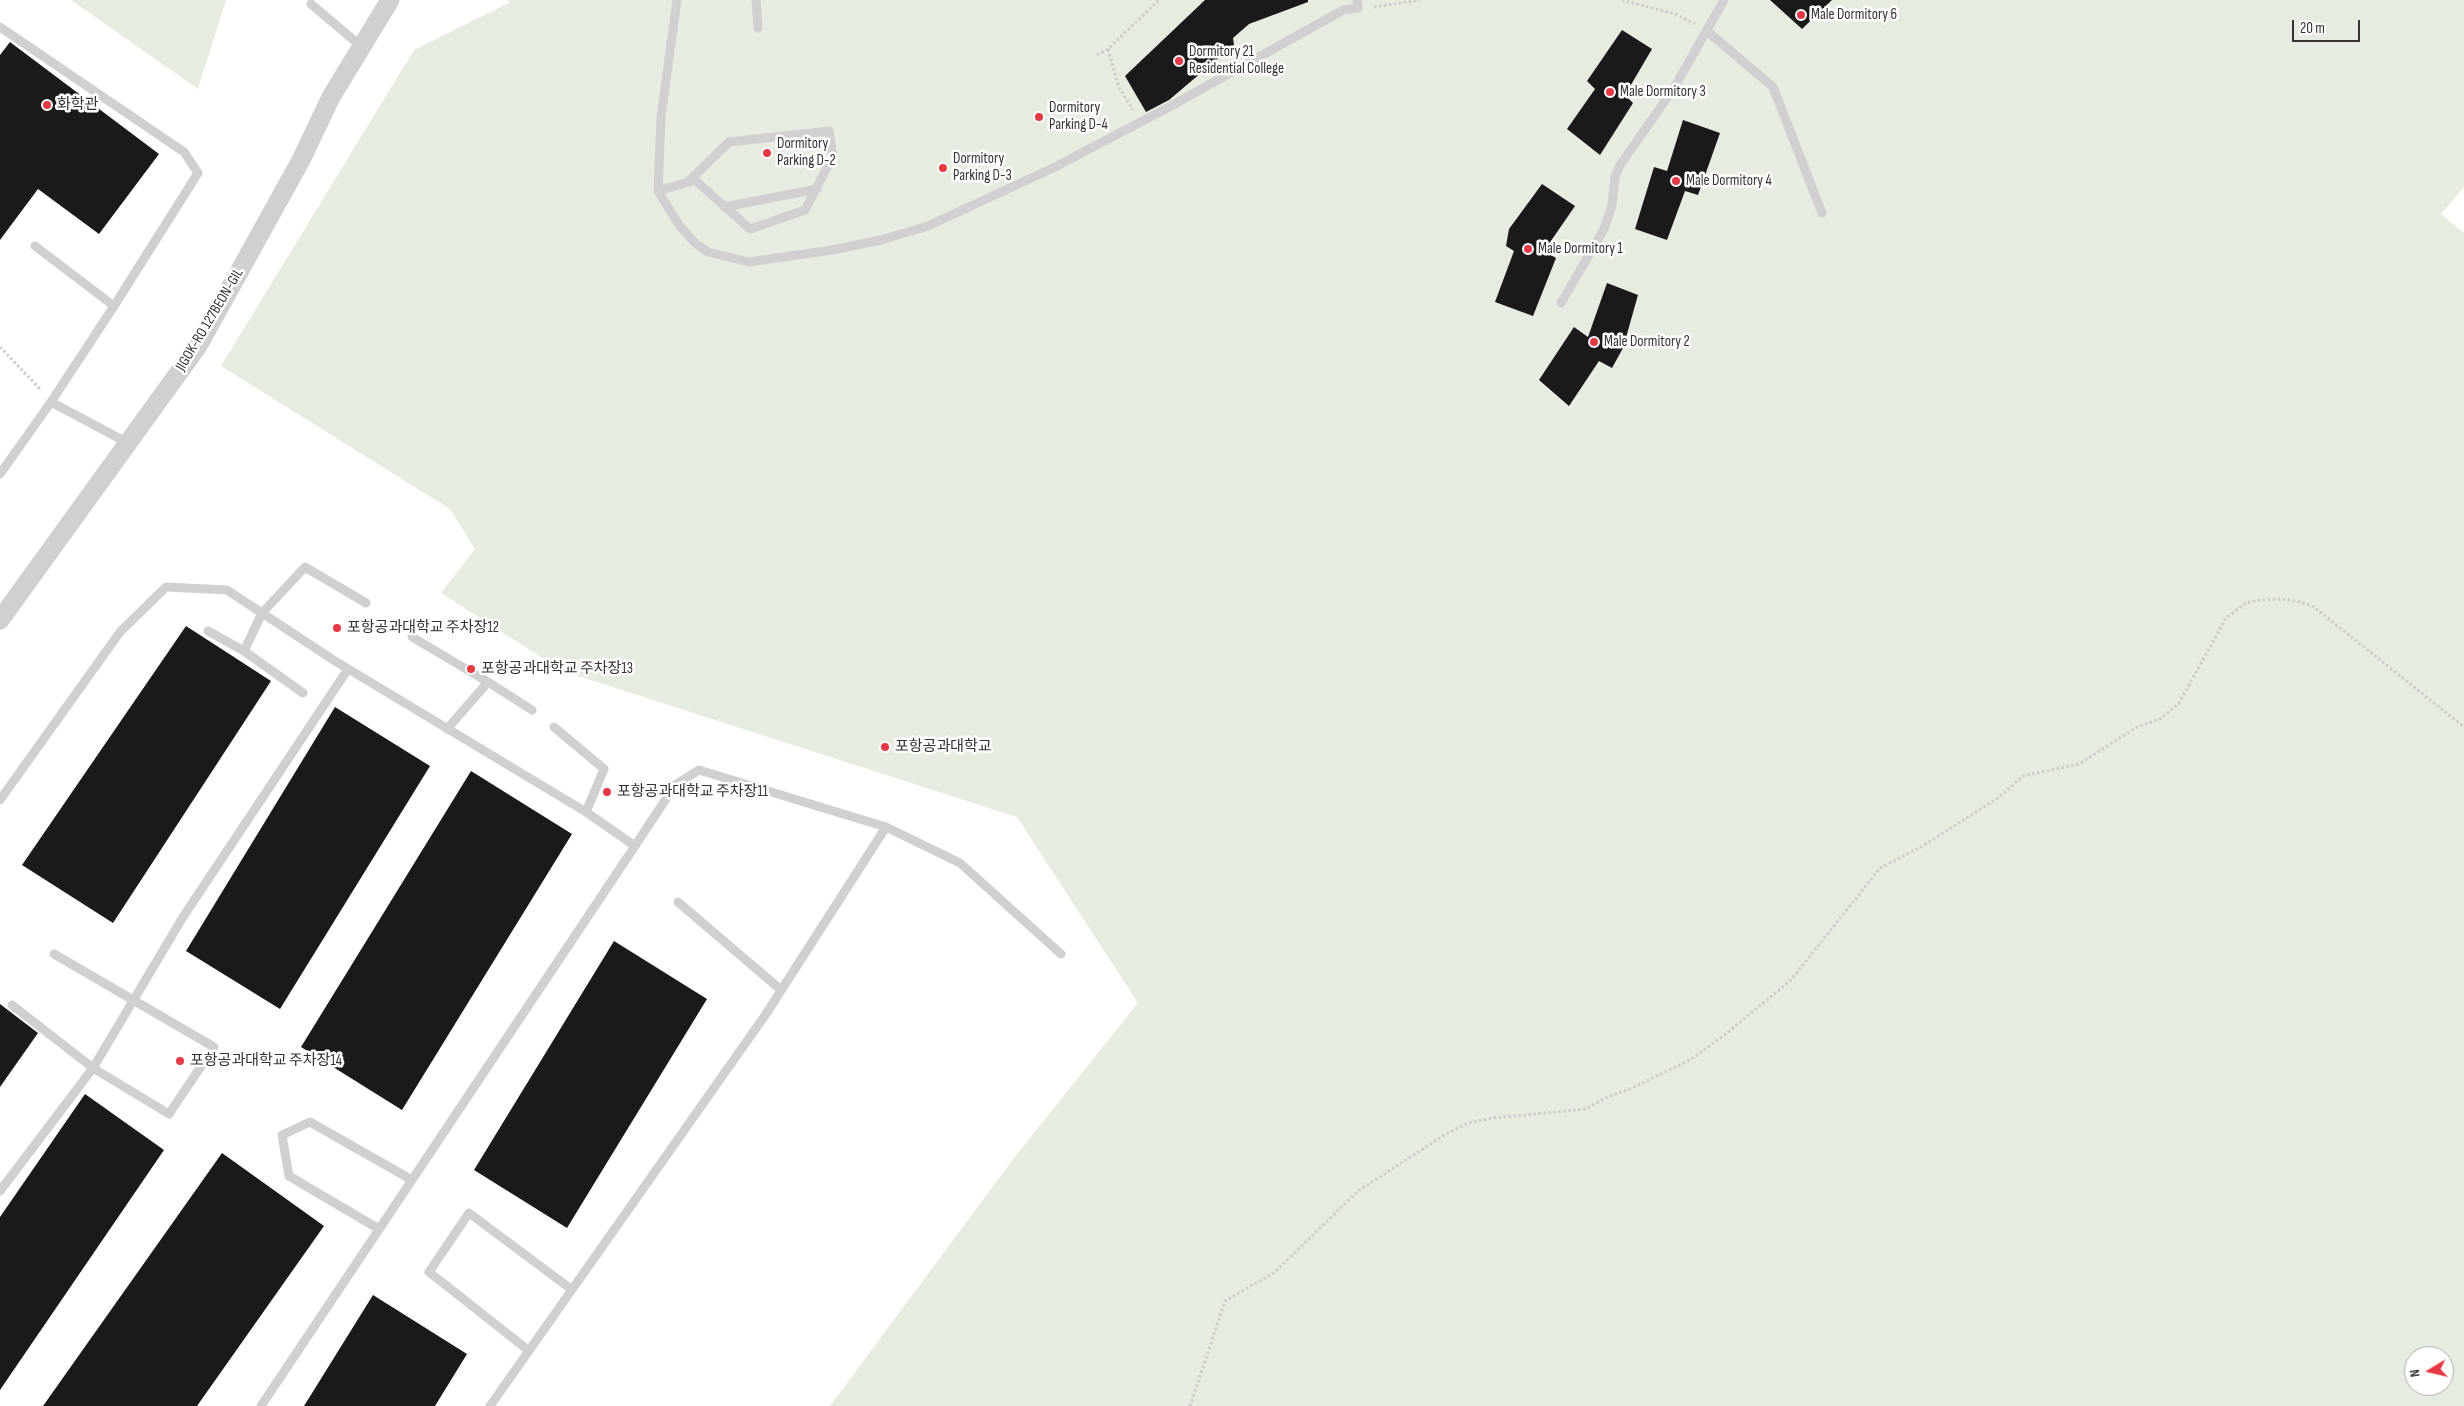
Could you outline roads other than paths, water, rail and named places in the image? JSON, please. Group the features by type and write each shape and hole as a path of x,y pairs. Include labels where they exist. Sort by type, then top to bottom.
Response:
{"street":[{"name":"JIGOK-RO 127BEON-GIL","path":"0,620 198,346 300,160 331,97 390,0"}],"lane":[{"path":"677,0 661,117 658,191 679,225 695,243 708,252 749,262 881,240 928,226 1055,166 1140,122 1343,10 1358,4"},
{"path":"756,0 758,28"},
{"path":"1561,303 1604,229 1612,206 1615,177 1620,165 1674,88 1724,0"},
{"path":"310,4 362,47"},
{"path":"0,27 184,152 198,173 51,402 1,472"},
{"path":"1707,31 1773,87 1822,213"},
{"path":"658,191 695,180 750,229 806,210 833,156 829,131 729,142 688,182"},
{"path":"724,206 817,188"},
{"path":"35,246 114,306"},
{"path":"51,402 128,443"},
{"path":"244,651 262,613 306,567 366,603"},
{"path":"0,800 120,632 166,587 227,590 348,669 586,812 635,846"},
{"path":"208,631 244,651 303,693"},
{"path":"412,637 532,710"},
{"path":"0,1192 93,1068 183,917 348,669"},
{"path":"447,729 488,682"},
{"path":"554,727 604,769 586,812"},
{"path":"261,1406 675,785 699,770 886,826 960,863 1061,954"},
{"path":"490,1406 781,990 886,826"},
{"path":"678,902 781,990"},
{"path":"12,1004 93,1068 169,1114 214,1047 133,1002 54,954"},
{"path":"379,1229 289,1176 282,1135 310,1122 412,1180"},
{"path":"528,1350 429,1272 469,1213 571,1289"}],"place":[{"name":"Male Dormitory 6","path":"1801,15"},
{"name":"Dormitory 21 Residential College","path":"1179,61"},
{"name":"Male Dormitory 3","path":"1610,92"},
{"name":"화학관","path":"47,105"},
{"name":"Dormitory Parking D-4","path":"1039,117"},
{"name":"Dormitory Parking D-2","path":"767,153"},
{"name":"Dormitory Parking D-3","path":"943,168"},
{"name":"Male Dormitory 4","path":"1676,181"},
{"name":"Male Dormitory 1","path":"1528,249"},
{"name":"Male Dormitory 2","path":"1594,342"},
{"name":"포항공과대학교 주차장12","path":"337,628"},
{"name":"포항공과대학교 주차장13","path":"471,669"},
{"name":"포항공과대학교","path":"885,747"},
{"name":"포항공과대학교 주차장11","path":"607,792"},
{"name":"포항공과대학교 주차장14","path":"180,1061"}]}
